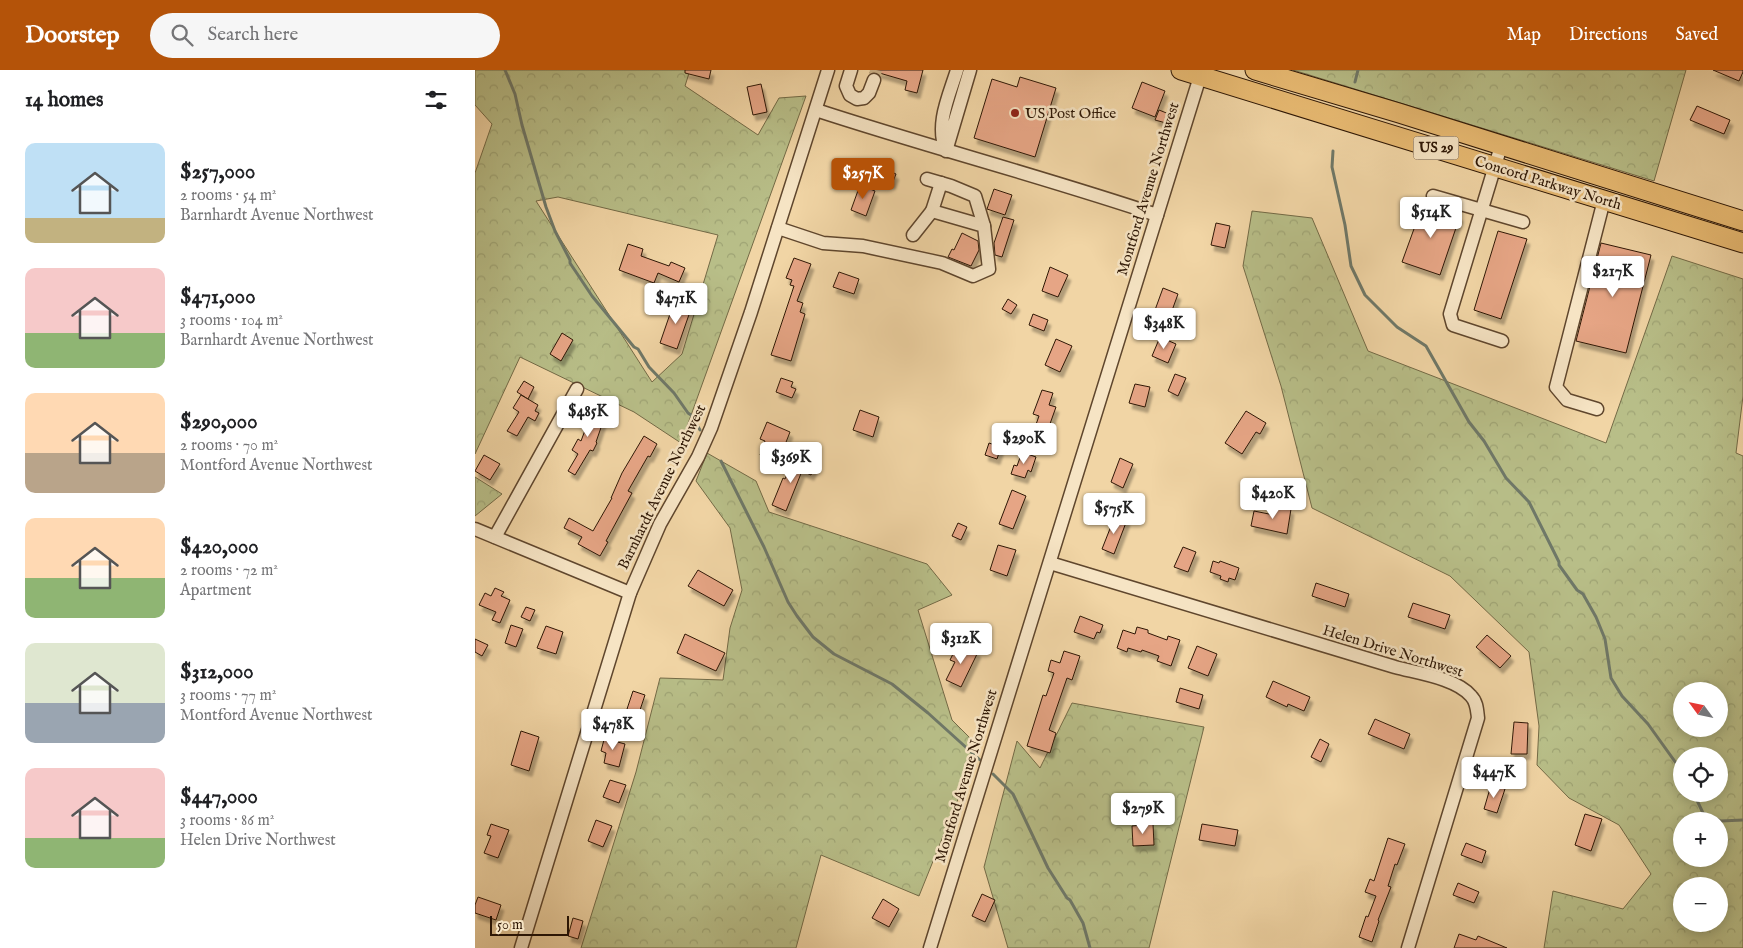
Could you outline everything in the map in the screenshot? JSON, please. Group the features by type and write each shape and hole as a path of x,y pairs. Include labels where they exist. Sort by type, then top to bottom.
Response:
{"highway":[{"name":"Concord Parkway North","path":"1181,70 1201,73 1739,242"},
{"name":"Concord Parkway North","path":"1255,70 1742,218"}],"street":[{"name":"Barnhardt Avenue Northwest","path":"521,948 630,593 660,524 698,457 711,428 778,228 828,70"},
{"path":"851,70 847,86 850,95 857,99 864,98 869,93 874,80"},
{"path":"946,151 943,144 943,112 957,70"},
{"path":"946,151 970,70"},
{"name":"Montford Avenue Northwest","path":"930,948 1201,73"},
{"path":"816,110 1157,215"},
{"path":"1501,146 1449,314 1453,325 1502,341"},
{"path":"778,228 823,242 863,246 942,263 973,276 989,269 984,226 975,196 927,179"},
{"path":"913,235 932,211 941,183"},
{"path":"1433,196 1523,222"},
{"path":"1597,409 1567,400 1556,387 1604,200"},
{"path":"932,211 984,226"},
{"path":"1739,242 1742,218"},
{"path":"495,537 577,388"},
{"path":"475,529 630,593"},
{"name":"Helen Drive Northwest","path":"1050,563 1438,679 1462,688 1471,696 1477,709 1478,718 1408,948"}],"green space":[{"path":"475,70 690,70 685,86 758,135 779,98 806,96 681,443 634,412 520,357 475,454 475,173 492,124 475,105","holes":["558,197 718,235 682,354 652,382 536,201"]},
{"path":"1293,70 1686,70 1654,181"},
{"path":"1252,211 1312,218 1368,351 1606,443 1672,256 1743,279 1743,396 1736,453 1743,456 1743,948 1544,948 1553,891 1623,909 1651,874 1619,825 1569,798 1537,765 1539,726 1529,652 1450,576 1312,508 1281,386 1243,266"},
{"path":"707,453 756,481 769,512 927,564 952,595 918,610 952,720 979,747 919,896 821,855 796,948 581,948 636,772 660,678 723,680 730,628 742,590 730,528 696,481"},
{"path":"475,477 502,494 475,516"},
{"path":"1072,703 1204,727 1149,948 1008,948 984,867 1017,741 1040,768"}],"building":[{"path":"685,70 711,70 709,79 685,73"},
{"path":"871,70 923,70 917,93 905,90 907,81 876,72 870,73"},
{"path":"1713,70 1743,70 1743,72 1739,81"},
{"name":"US Post Office","path":"1020,77 1056,88 1035,157 974,138 992,79 1017,87"},
{"path":"1142,82 1165,91 1155,117 1132,108"},
{"path":"761,84 767,112 753,115 747,87"},
{"path":"1697,106 1730,120 1724,134 1690,120"},
{"path":"1159,110 1169,114 1166,123 1155,120"},
{"path":"880,167 896,174 892,184 876,178"},
{"path":"860,185 875,191 866,216 851,210"},
{"path":"994,189 1012,195 1005,215 987,209"},
{"path":"1423,204 1460,216 1440,275 1402,262"},
{"path":"1003,217 1014,220 1002,257 995,255 994,243"},
{"path":"1216,223 1230,226 1225,248 1211,245"},
{"path":"1498,231 1527,239 1501,319 1474,310"},
{"path":"962,233 978,241 979,250 971,266 948,257 952,249 954,250"},
{"path":"1601,243 1651,255 1626,353 1576,341"},
{"path":"628,244 643,249 641,256 669,266 671,262 685,268 679,282 658,273 654,283 619,270"},
{"path":"794,258 811,264 797,301 803,303 800,312 805,314 791,361 771,355 794,286 790,285 792,280 786,278"},
{"path":"1050,267 1068,275 1058,297 1042,291"},
{"path":"839,272 859,279 854,294 833,287"},
{"path":"1163,288 1178,294 1170,316 1155,310"},
{"path":"1008,299 1017,305 1011,314 1002,309"},
{"path":"678,301 692,306 677,349 660,343 670,314 673,315"},
{"path":"1033,314 1048,320 1044,331 1029,325"},
{"path":"562,333 573,340 561,361 550,354"},
{"path":"1160,337 1176,344 1168,363 1152,356"},
{"path":"1056,339 1072,346 1060,372 1045,365"},
{"path":"1175,374 1186,378 1178,396 1168,391"},
{"path":"781,378 793,382 791,387 796,389 792,398 776,392"},
{"path":"524,381 534,387 528,399 517,392"},
{"path":"1135,384 1150,387 1145,407 1129,403"},
{"path":"1042,390 1053,393 1049,405 1056,407 1046,435 1034,430 1039,416 1033,414"},
{"path":"521,395 538,405 535,411 539,413 535,421 528,417 517,436 507,431 519,412 513,408"},
{"path":"588,407 606,413 593,451 590,450 575,475 568,471 578,454 572,450 578,439 581,441 590,417 585,415"},
{"path":"860,410 879,417 873,437 853,430"},
{"path":"1246,411 1266,423 1260,434 1256,432 1242,454 1225,443"},
{"path":"767,422 790,432 781,455 771,451 768,458 760,455 765,441 760,439"},
{"path":"644,436 657,444 628,491 632,493 600,556 578,544 582,537 564,528 569,518 593,531 612,498 622,473"},
{"path":"989,443 1001,447 997,459 985,455"},
{"path":"1022,452 1036,457 1031,472 1028,470 1025,478 1011,474 1014,465 1017,466"},
{"path":"484,455 500,464 490,480 475,471"},
{"path":"1120,458 1133,464 1123,488 1111,482"},
{"path":"793,461 804,465 805,462 815,466 811,475 802,471 786,511 772,505 783,478 785,479"},
{"path":"1012,490 1026,496 1013,529 999,524"},
{"path":"1276,507 1291,509 1287,534 1251,526 1254,511 1274,515"},
{"path":"1115,516 1127,520 1114,554 1102,549"},
{"path":"958,523 967,527 961,540 952,536"},
{"path":"998,545 1016,550 1007,576 990,570"},
{"path":"1183,547 1196,552 1188,572 1174,567"},
{"path":"1213,561 1219,563 1220,561 1239,568 1235,580 1229,578 1228,582 1220,579 1221,576 1210,572"},
{"path":"698,570 733,590 724,606 688,586"},
{"path":"1316,583 1349,594 1345,607 1312,596"},
{"path":"495,588 504,592 501,596 510,600 500,623 492,620 496,612 479,605 485,593 491,596"},
{"path":"1413,603 1450,615 1445,629 1408,617"},
{"path":"526,607 535,610 530,621 521,617"},
{"path":"1080,616 1103,625 1100,633 1097,632 1094,639 1074,632"},
{"path":"511,625 523,629 516,647 505,643"},
{"path":"546,626 563,632 556,654 537,648"},
{"path":"1137,627 1148,630 1148,633 1167,640 1168,636 1180,640 1171,666 1157,661 1159,656 1142,650 1141,652 1128,648 1127,652 1117,648 1123,630 1135,634"},
{"path":"685,634 725,653 716,671 677,653"},
{"path":"1487,635 1511,656 1500,668 1476,647"},
{"path":"475,639 488,645 482,656 475,652"},
{"path":"962,644 978,652 961,687 946,680 955,662 950,660 955,650 959,652"},
{"path":"1197,646 1217,654 1208,676 1188,668"},
{"path":"1064,651 1080,656 1072,680 1067,678 1049,730 1056,733 1050,753 1027,746 1043,695 1046,696 1054,673 1048,671 1051,660 1060,663"},
{"path":"1273,681 1310,697 1304,711 1288,704 1287,707 1266,697"},
{"path":"1180,688 1203,695 1199,709 1176,702"},
{"path":"633,691 645,695 639,713 627,709"},
{"path":"1375,719 1410,734 1404,749 1368,734"},
{"path":"1514,722 1528,723 1527,754 1511,754"},
{"path":"521,731 539,737 529,771 511,765"},
{"path":"605,736 615,738 614,741 625,744 619,767 604,763 606,753 601,751"},
{"path":"1320,739 1329,744 1321,762 1311,757"},
{"path":"610,780 626,785 619,803 603,797"},
{"path":"1491,785 1505,789 1497,813 1484,809"},
{"path":"1585,814 1602,819 1591,851 1575,845"},
{"path":"596,820 612,826 603,847 588,841"},
{"path":"491,824 509,830 498,858 484,853 491,836 487,835"},
{"path":"1153,824 1154,845 1133,846 1132,826"},
{"path":"1202,824 1238,830 1235,846 1199,840"},
{"path":"1388,838 1405,844 1397,865 1395,864 1388,886 1391,887 1378,920 1372,942 1359,937 1366,916 1368,917 1376,896 1365,892 1370,879 1374,881"},
{"path":"1466,843 1486,851 1482,863 1461,855"},
{"path":"1458,883 1479,892 1474,903 1453,895"},
{"path":"982,894 995,900 985,922 972,916"},
{"path":"478,897 501,905 496,920 475,913"},
{"path":"883,899 899,909 889,927 872,918"},
{"path":"573,918 583,921 578,939 568,936"},
{"path":"1459,934 1476,940 1478,936 1507,948 1454,948"}],"waterway":[{"path":"505,70 515,94 546,207 570,263 592,296 634,347 638,349 649,367 674,393 700,430"},
{"path":"1355,82 1358,70"},
{"path":"1333,151 1332,167 1345,225 1351,266 1365,295 1397,327 1426,346 1469,422 1484,441 1506,478 1529,502 1559,565 1577,590 1583,594 1596,617 1605,639 1611,678 1622,696 1648,724 1673,759"},
{"path":"721,461 764,547 788,602 813,637 834,654 892,684 928,713 980,760"},
{"path":"993,774 1013,794 1048,868 1083,923 1090,948"},
{"path":"1698,802 1703,813 1721,821 1743,820"}],"tunnel":[{"path":"874,80 876,70"}],"place":[{"name":"US Post Office","path":"1015,113"}]}
